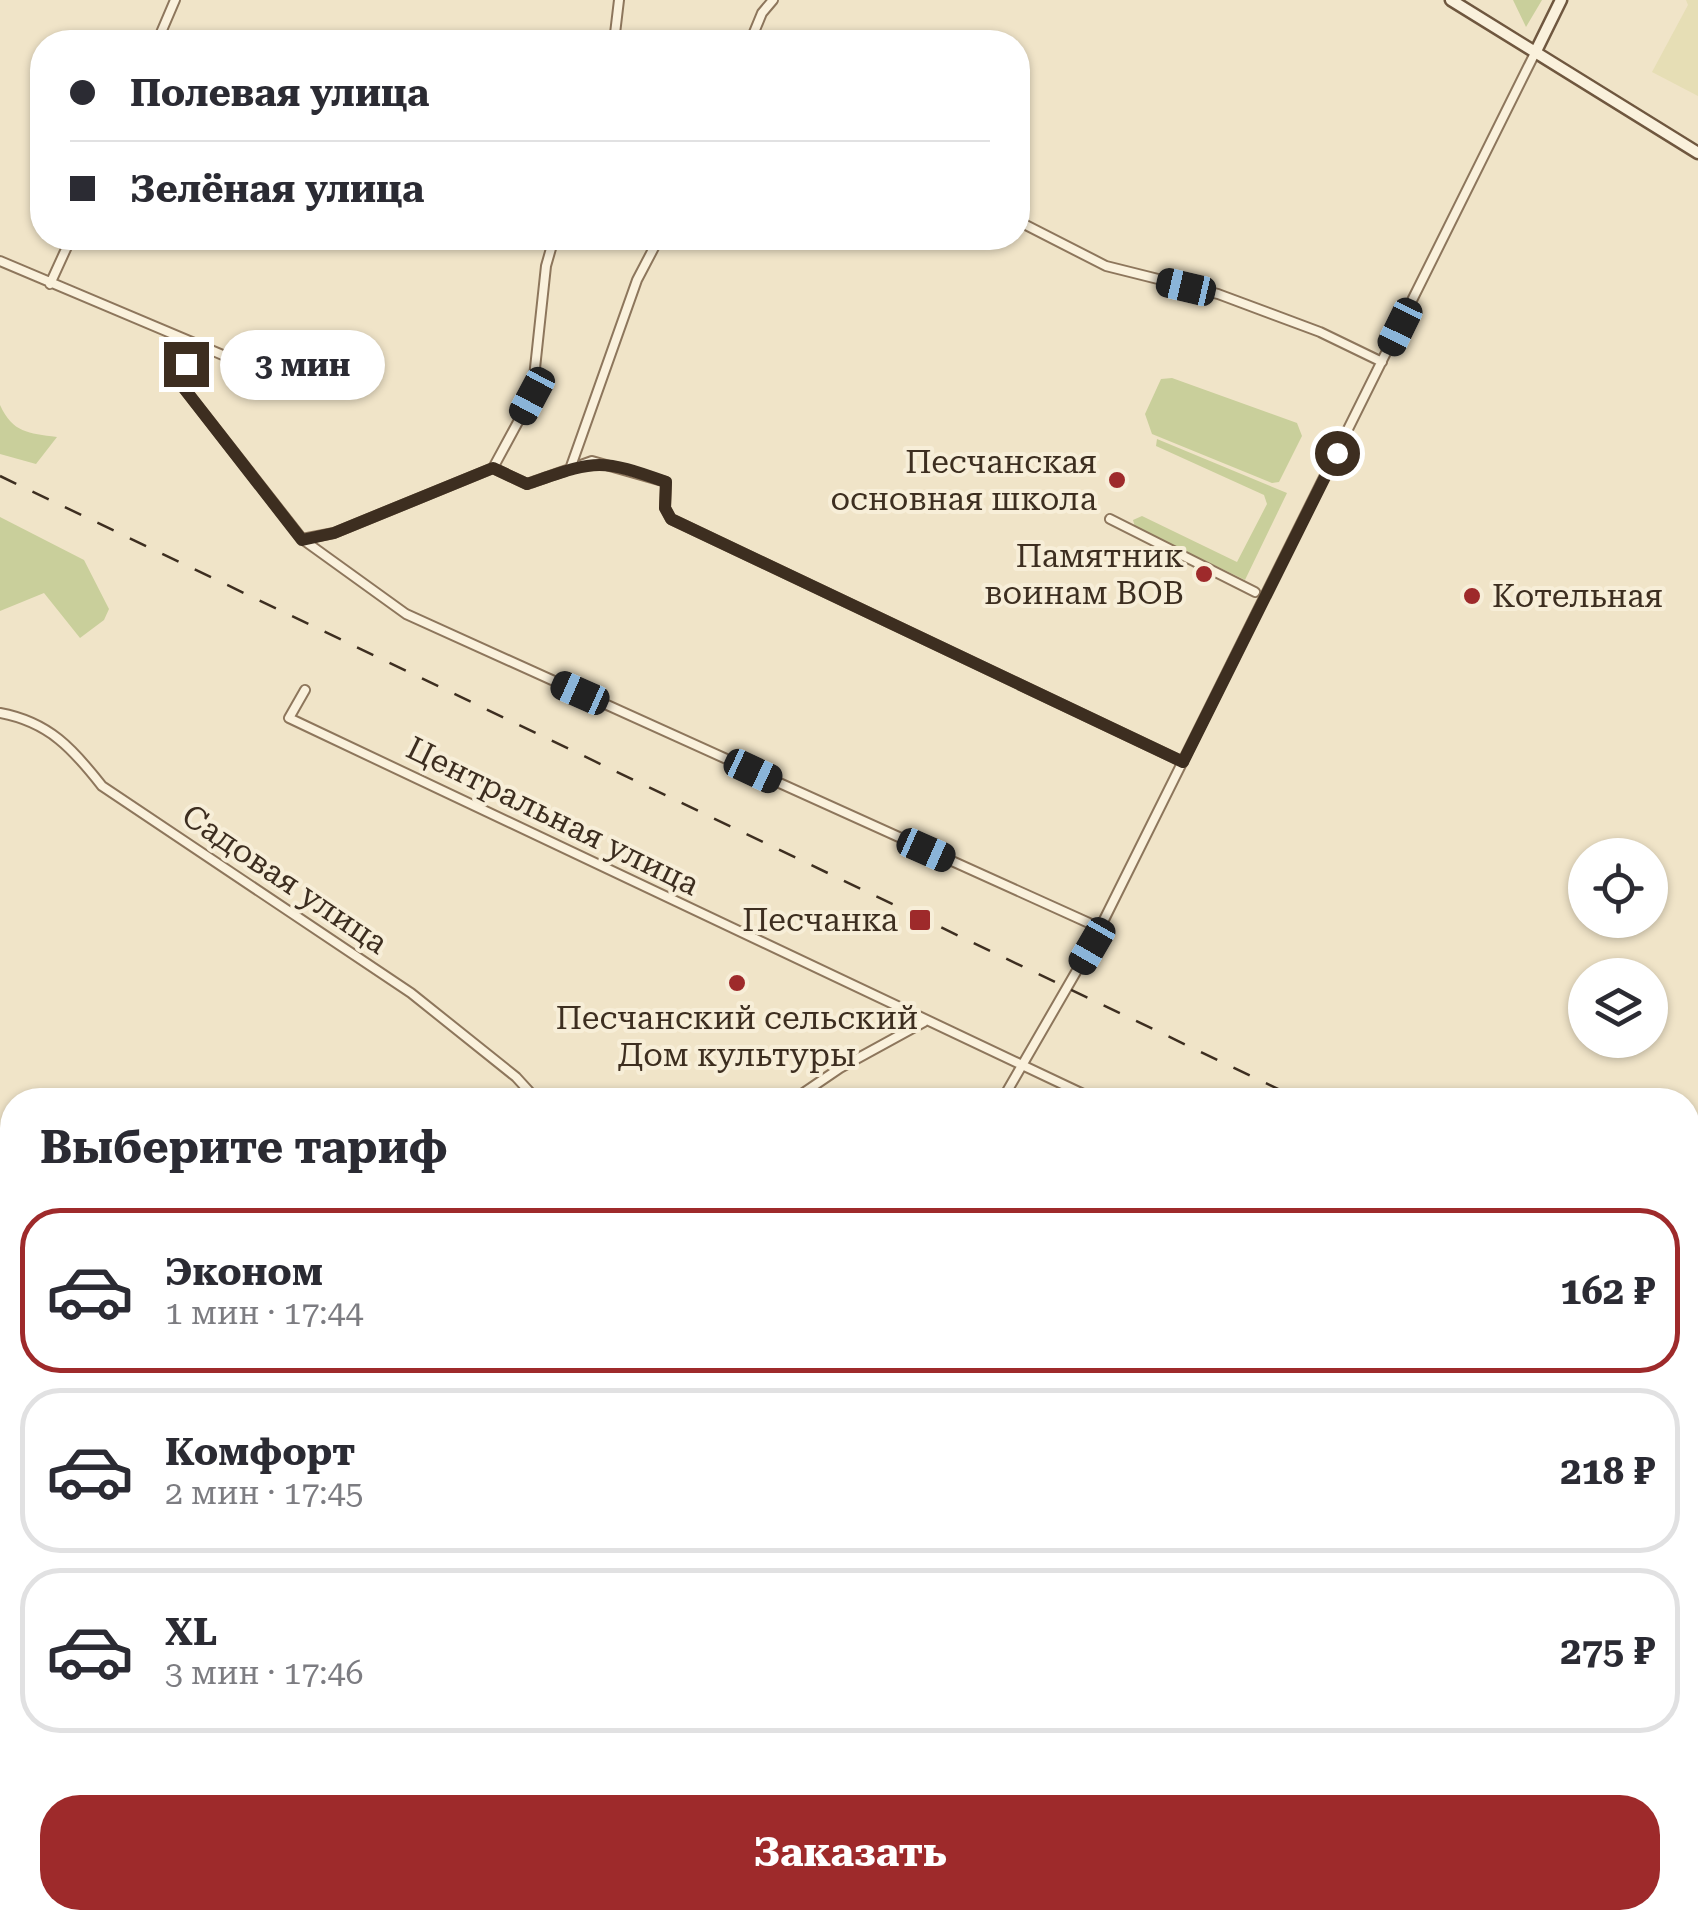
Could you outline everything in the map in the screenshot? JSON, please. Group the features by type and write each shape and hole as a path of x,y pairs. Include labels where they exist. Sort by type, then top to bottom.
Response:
{"street":[{"path":"162,30 175,0"},
{"path":"616,30 620,0"},
{"path":"755,30 773,0"},
{"path":"1451,0 1698,153"},
{"path":"1009,1088 1100,928 1561,0"},
{"path":"1030,227 1106,266 1218,294 1320,332 1382,362"},
{"path":"50,284 65,250"},
{"path":"302,540 334,533 493,468 532,396 551,250"},
{"path":"570,469 637,280 653,250"},
{"path":"0,262 289,383"},
{"path":"189,341 183,387 302,540 406,614 1100,928"},
{"path":"493,468 527,484 592,461 666,482 665,508 671,519 1183,762"},
{"path":"1110,519 1255,592"},
{"path":"323,553 334,533"},
{"name":"Центральная улица","path":"305,690 289,718 1068,1088"},
{"name":"Садовая улица","path":"0,713 17,716 66,742 102,786 411,993 526,1088"},
{"path":"811,1088 924,1022"}],"shaded area":[{"path":"1686,0 1698,0 1698,96 1652,72 1688,5"}],"green space":[{"path":"1513,0 1542,0 1526,27"},
{"path":"1172,378 1297,423 1302,436 1279,482 1272,483 1152,434 1145,414 1161,379"},
{"path":"0,405 10,421 22,430 57,437 36,464 0,454"},
{"path":"1157,439 1287,493 1245,580 1135,527 1133,520 1142,516 1237,562 1267,504 1264,495 1156,446"},
{"path":"0,517 84,560 109,609 104,620 80,638 44,593 0,611"}],"railway":[{"path":"0,476 1276,1088"}],"place":[{"name":"Песчанская основная школа","path":"1117,480"},
{"name":"Памятник воинам ВОВ","path":"1204,574"},
{"name":"Котельная","path":"1472,596"},
{"name":"Песчанка","path":"920,920"},
{"name":"Песчанский сельский Дом культуры","path":"737,983"}],"route":[{"path":"186,364 183,387 302,540 334,533 493,468 527,484 592,461 628,468 666,482 665,508 671,519 1183,762 1337,453"}]}
